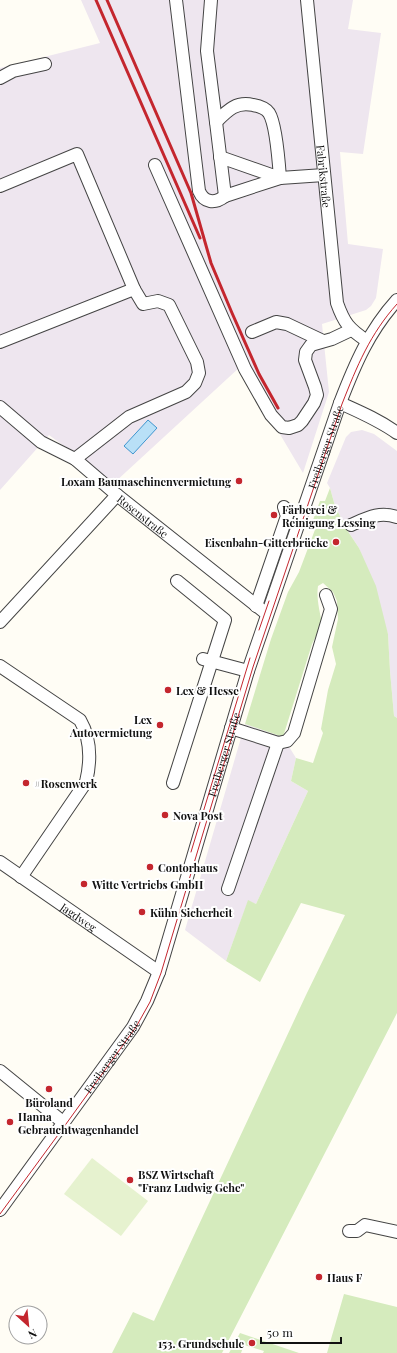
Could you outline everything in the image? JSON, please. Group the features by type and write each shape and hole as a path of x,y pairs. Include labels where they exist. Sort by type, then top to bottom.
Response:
{"street":[{"path":"176,0 199,191 202,197 210,201 220,200 225,196 280,178 324,175"},
{"path":"211,0 207,50 225,196"},
{"name":"Fabrikstraße","path":"307,0 337,302 342,317 351,330 367,341"},
{"path":"0,78 13,71 45,64"},
{"path":"216,122 232,107 246,103 259,106 269,112 273,124 280,178"},
{"path":"0,186 77,154 134,289 143,304 158,302 169,305 197,362 199,373 196,383 186,392 129,417 75,458"},
{"path":"220,156 280,178"},
{"path":"155,165 245,369 271,415 282,427 289,428 298,425 314,403 317,395 305,360 306,352 311,345 351,330"},
{"path":"0,342 134,289"},
{"name":"Freiberger Straße","path":"0,1210 133,1027 159,972 248,671 340,403 354,367 367,341 382,318 397,300"},
{"path":"252,332 276,322 287,324 323,341"},
{"path":"340,403 364,413 397,433"},
{"path":"0,407 41,442 75,458 116,495"},
{"name":"Rosenstraße","path":"0,622 116,495 267,614"},
{"path":"256,606 286,516 284,508"},
{"path":"351,525 375,515 388,514 397,517"},
{"path":"173,783 208,660 225,620 177,581"},
{"path":"231,728 278,743 287,741 294,733 331,609 326,595"},
{"path":"208,660 248,671"},
{"path":"0,666 80,720 85,727 89,750 89,771 86,782 22,877"},
{"path":"228,889 278,743"},
{"name":"Jagdweg","path":"0,862 159,972"},
{"path":"0,1071 64,1123"},
{"path":"349,1231 357,1231 365,1225 397,1232"}],"shaded area":[{"path":"81,0 353,0 348,29 381,33 363,154 340,152 348,244 383,249 376,298 371,306 366,310 322,324 329,392 303,473 240,367 114,483 49,435 0,490 0,68 100,43"},
{"path":"362,430 374,434 397,451 397,718 394,716 388,634 359,548 347,530 335,506 327,483 346,437 351,432"},
{"path":"245,724 283,737 296,758 291,781 308,791 256,904 248,901 226,961 185,930"}],"green space":[{"path":"330,488 335,506 347,530 359,548 376,586 388,634 394,716 397,718 397,1013 222,1353 112,1353 133,1312 154,1321 306,995 345,915 301,903 260,982 226,961 248,900 256,904 308,791 291,781 296,758 313,763 323,733 321,729 328,690 336,664 332,647 338,619 337,601 333,592 323,583 318,586 318,605 322,624 312,644 283,737 245,724 271,639 288,592 299,572 316,527 313,520 320,501 325,501"},
{"path":"92,1158 148,1201 121,1236 64,1194"},
{"path":"344,1294 397,1307 397,1353 327,1353"},
{"name":"153. Grundschule","path":"240,1333 299,1353 263,1353 264,1351 244,1345 241,1353 229,1353"}],"water":[{"path":"148,420 157,428 133,454 124,446"}],"tram line":[{"path":"0,1214 136,1027 150,1002 161,973 253,667 342,404 365,351 379,327 397,304"},
{"path":"259,630 269,601"},
{"path":"191,852 250,658"}],"railway":[{"path":"96,0 200,238"},
{"path":"107,0 191,193 211,263 259,374 278,408"}],"place":[{"name":"Loxam Baumaschinenvermietung","path":"239,481"},
{"name":"Färberei & Reinigung Lessing","path":"274,515"},
{"name":"Eisenbahn-Gitterbrücke","path":"336,542"},
{"name":"Lex & Hesse","path":"168,690"},
{"name":"Lex Autovermietung","path":"160,725"},
{"name":"#Rosenwerk","path":"26,783"},
{"name":"Nova Post","path":"165,815"},
{"name":"Contorhaus","path":"150,867"},
{"name":"Witte Vertriebs GmbH","path":"84,884"},
{"name":"Kühn Sicherheit","path":"142,912"},
{"name":"Büroland","path":"49,1089"},
{"name":"Hanna Gebrauchtwagenhandel","path":"10,1122"},
{"name":"BSZ Wirtschaft \"Franz Ludwig Gehe\"","path":"130,1180"},
{"name":"Haus F","path":"319,1277"},
{"name":"153. Grundschule","path":"252,1343"}]}
